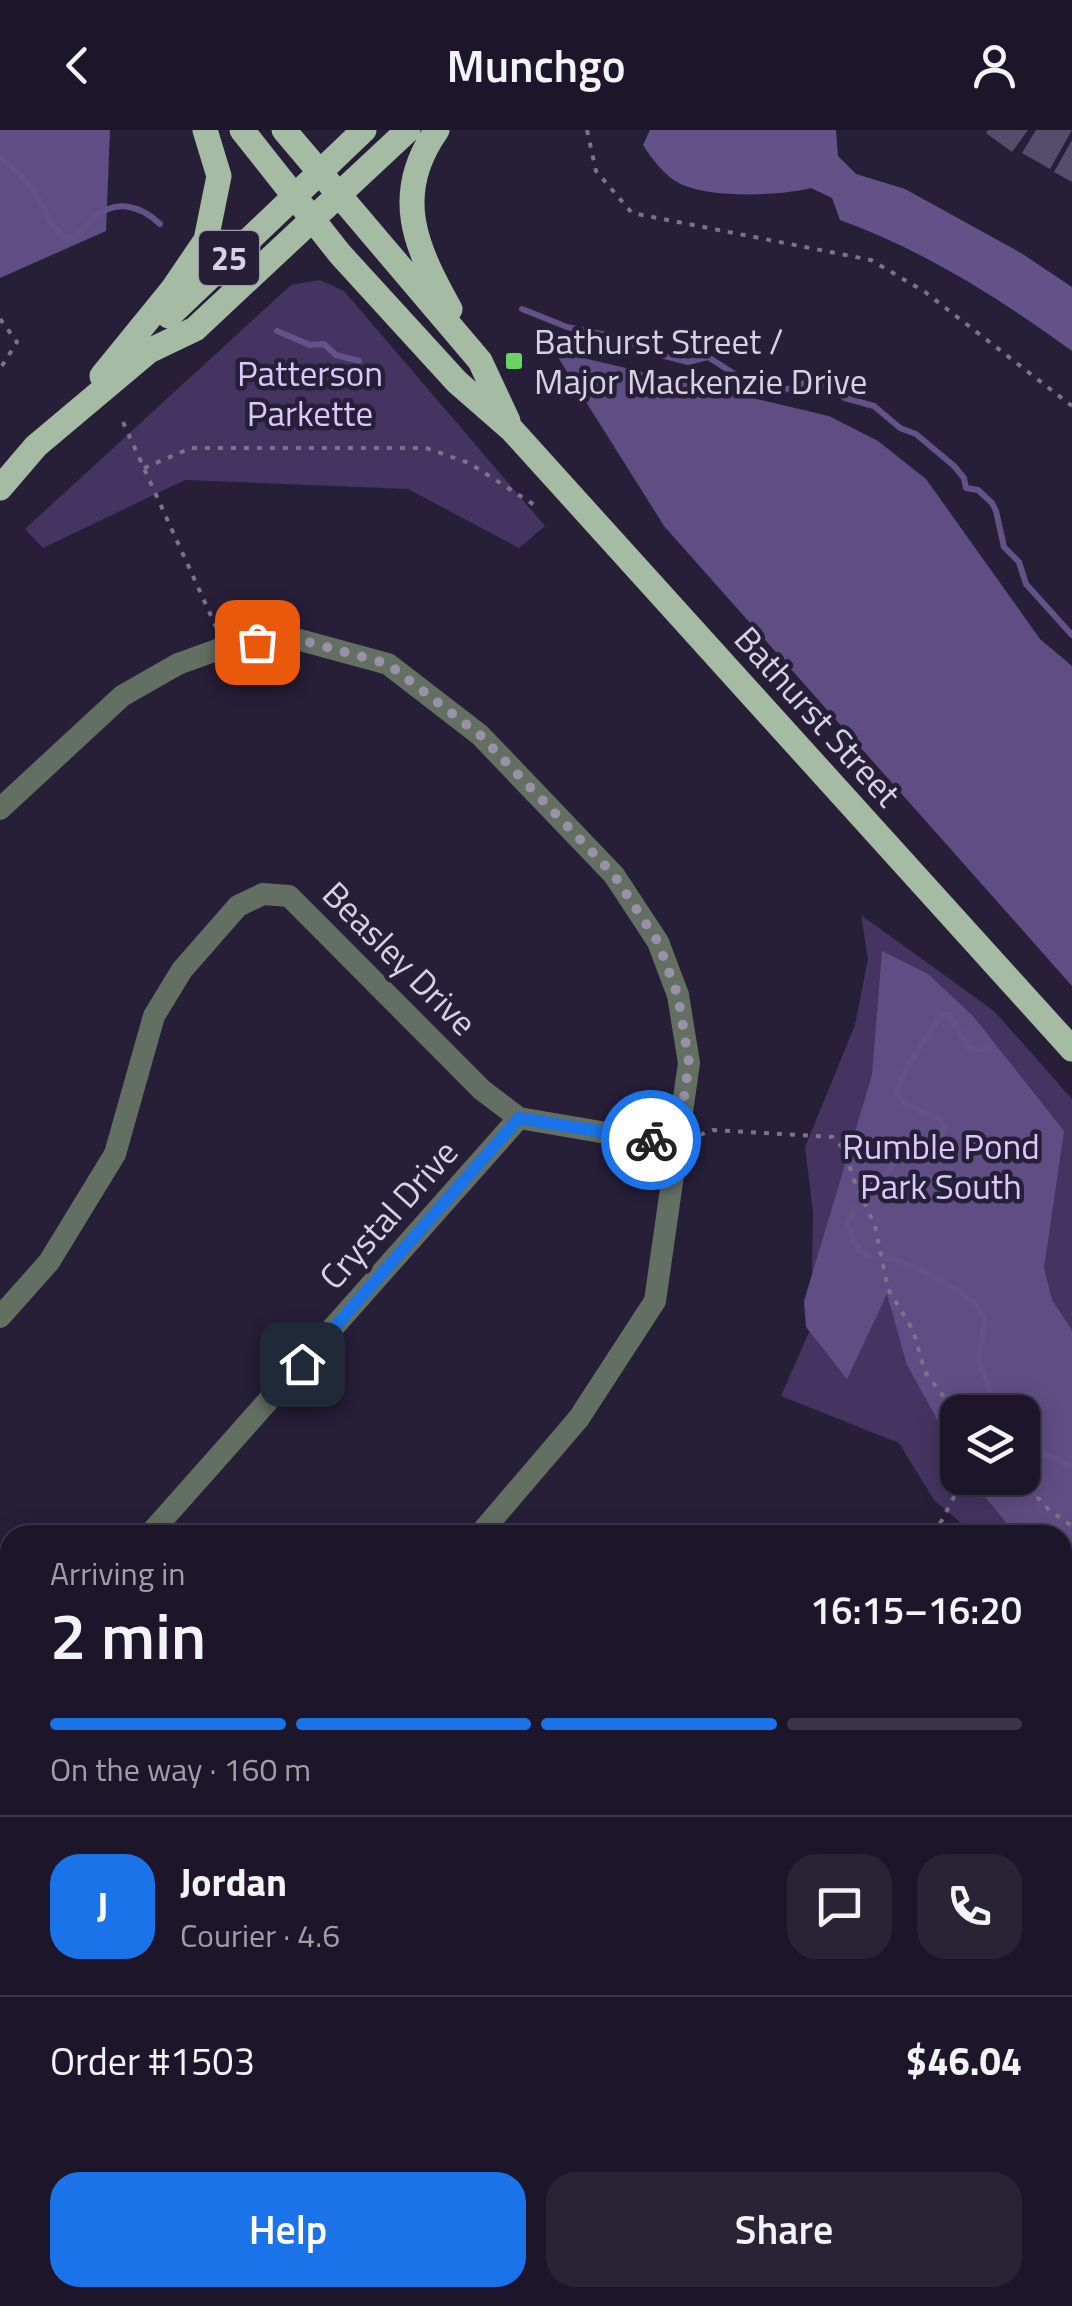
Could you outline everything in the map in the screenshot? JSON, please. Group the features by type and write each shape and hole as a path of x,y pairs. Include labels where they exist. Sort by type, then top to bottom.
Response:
{"main road":[{"path":"76,412 172,290 206,240 219,176 205,130"},
{"name":"Bathurst Street","path":"242,130 340,254 457,382 512,430 1072,1049"},
{"name":"Bathurst Street","path":"284,130 480,362 512,430"},
{"name":"25","path":"149,351 173,309 364,130"},
{"name":"25","path":"0,488 36,446 149,351 195,329 408,130"},
{"path":"437,130 414,179 414,233 421,257 480,362"}],"street":[{"path":"0,808 122,696 178,664 225,648 290,637 388,664 480,735 614,875 658,942 678,996 689,1063 655,1301 579,1418 488,1525"},
{"name":"Beasley Drive","path":"0,1317 49,1262 114,1154 154,1016 182,970 238,906 263,894 289,896 482,1090 519,1118 677,1145"},
{"name":"Crystal Drive","path":"159,1525 519,1118"}],"path":[{"path":"587,130 596,171 632,213 871,260 925,292 1072,406"},
{"path":"0,318 18,342 0,369"},
{"path":"123,422 225,648"},
{"path":"144,468 191,448 426,448 469,462 536,506"},
{"path":"677,1145 713,1130 832,1136 848,1154 868,1208 888,1289 912,1330 925,1372 942,1395"},
{"path":"939,1525 955,1495"},
{"path":"1035,1495 1071,1525"}],"green space":[{"path":"0,130 110,130 106,231 0,278"},
{"name":"Patterson Parkette","path":"320,280 344,291 545,526 519,548 408,489 185,480 43,548 25,529 291,285"},
{"path":"554,351 829,416 878,441 926,479 1040,639 1072,666 1072,986 664,526"},
{"name":"Rumble Pond Park South","path":"861,915 994,1011 1072,1099 1072,1525 963,1525 934,1500 899,1443 781,1396 811,1328 813,1212 805,1147 855,1025 868,959"},
{"name":"Rumble Pond Park South","path":"882,951 928,974 973,1016 1064,1131 1044,1268 1052,1300 1072,1330 1072,1525 1008,1525 984,1495 1040,1495 1040,1395 940,1395 940,1424 907,1365 887,1294 847,1379 806,1327 804,1301 872,1075"}],"shaded area":[{"path":"650,130 836,130 838,156 856,174 905,189 1021,253 1072,287 1072,351 961,277 840,220 832,198 811,188 729,194 677,182 660,168 643,145"}],"building":[{"path":"1028,130 1012,152 986,133"},
{"path":"1036,130 1072,130 1050,169 1022,153"},
{"path":"1072,140 1072,182 1054,172"}],"waterway":[{"path":"0,158 27,183 54,227 68,239 102,212 120,206 137,209 160,224"},
{"path":"522,309 567,327 616,337 688,362 708,357 747,382 765,382 784,390 813,380 845,398 874,406 900,428 916,434 954,466 964,478 966,488 978,490 992,503 1004,547 1019,562 1026,584 1072,635"},
{"path":"277,331 310,345 324,344 336,355 359,361"},
{"path":"870,1191 899,1159 939,1138 945,1128 941,1120 905,1104 897,1093 909,1065 941,1015 949,1014 968,1048 988,1050 989,1046"},
{"path":"855,1208 848,1222 851,1233 858,1248 871,1257"},
{"path":"887,1258 939,1280 976,1305 984,1319 979,1355 990,1395"},
{"path":"1040,1449 1072,1466"}],"way so far":[{"path":"257,642 290,637 388,664 480,735 614,875 658,942 678,996 689,1063 677,1145 651,1140"}],"place":[{"name":"Bathurst Street / Major Mackenzie Drive","path":"514,361"}],"route":[{"path":"302,1364 519,1118 651,1140"}]}
